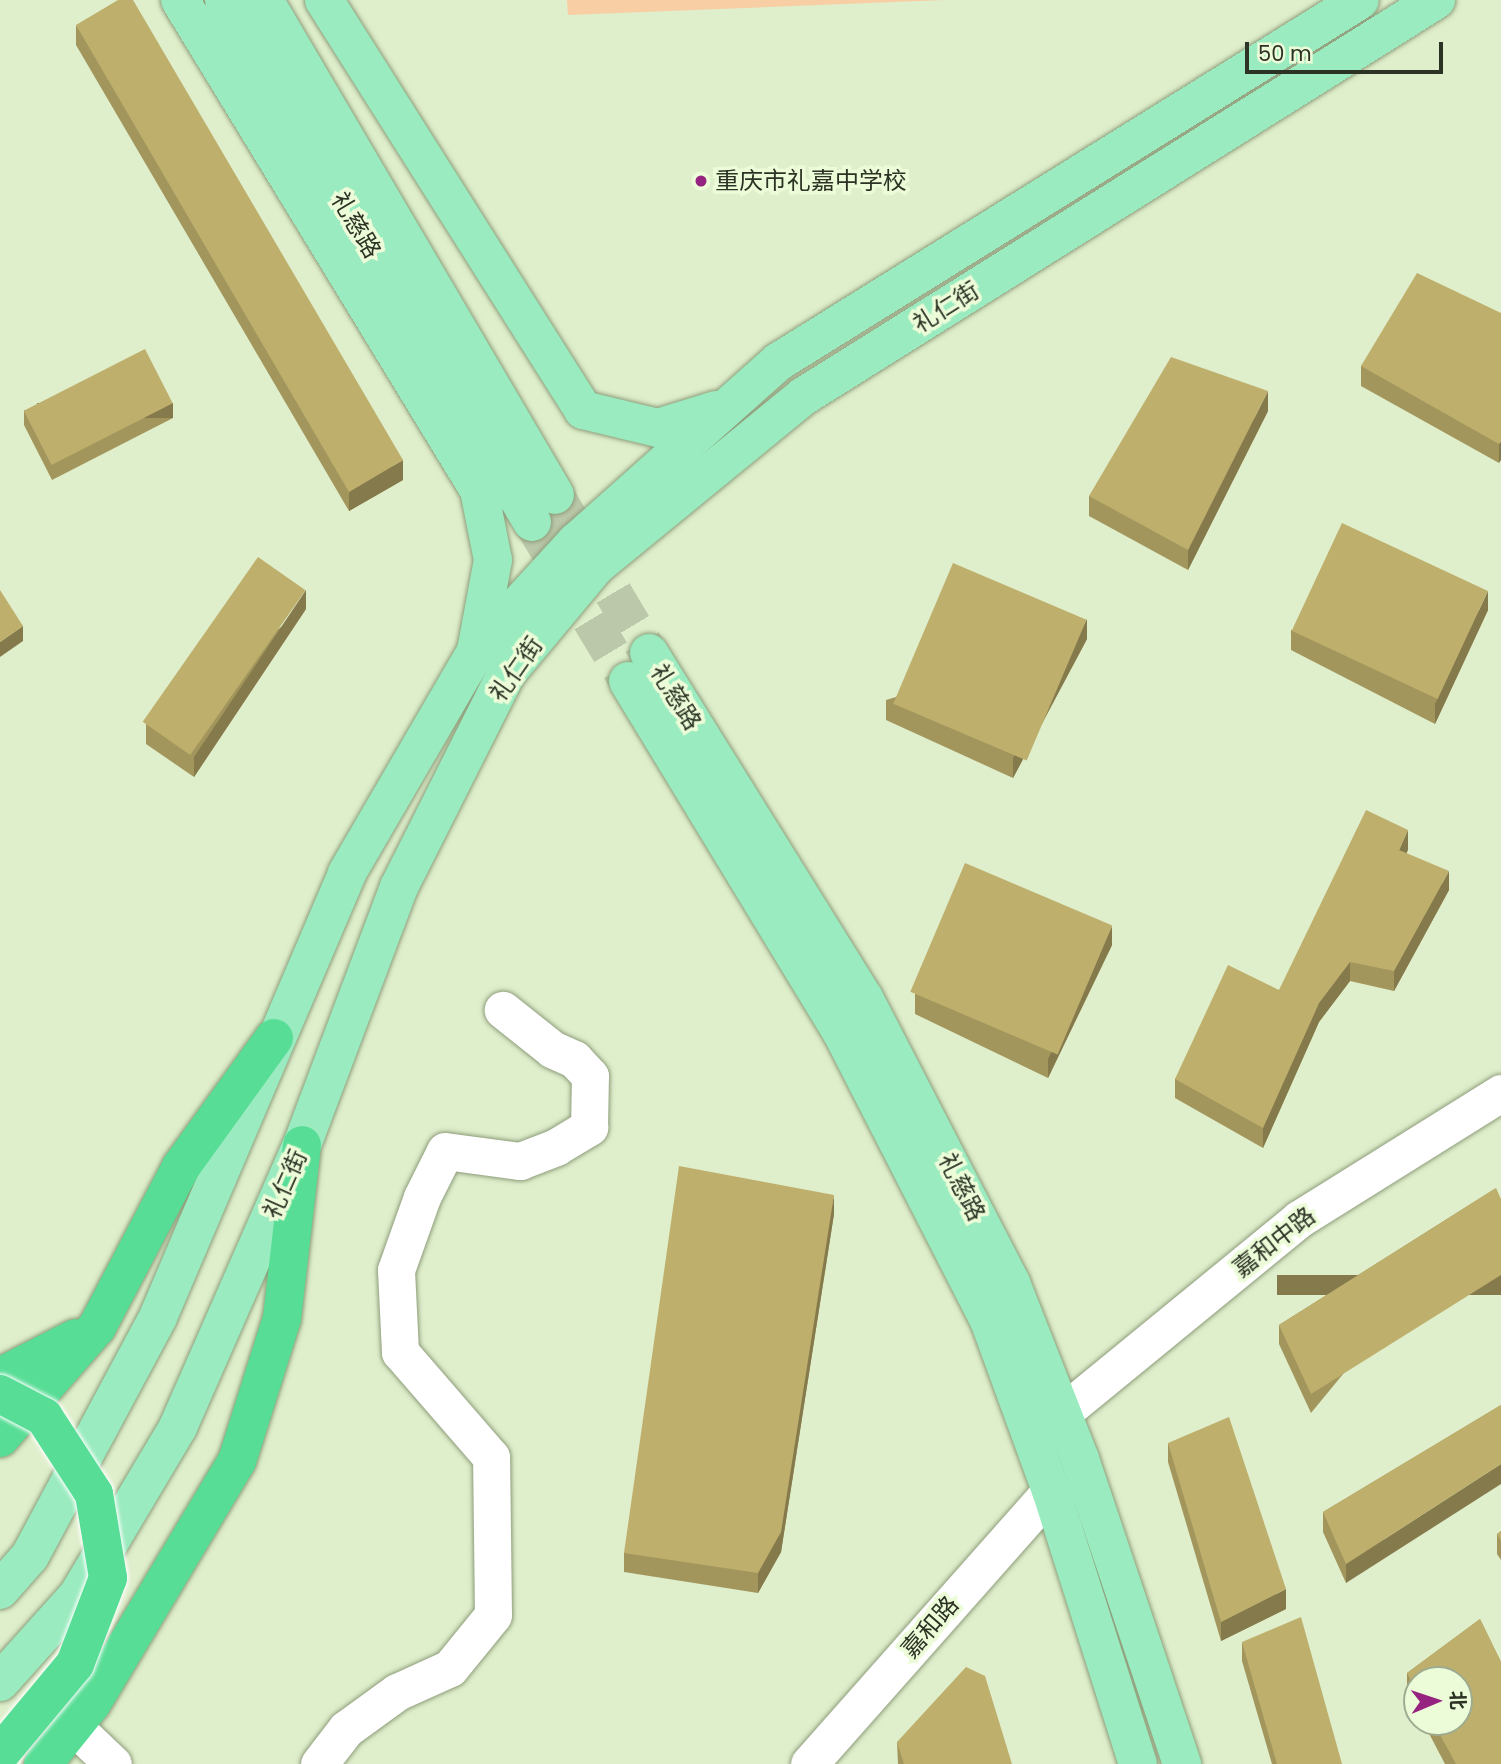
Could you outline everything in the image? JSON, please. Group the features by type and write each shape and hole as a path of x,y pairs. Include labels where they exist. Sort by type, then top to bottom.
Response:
{"highway":[{"path":"0,1438 97,1327 181,1167 274,1038"},
{"path":"43,1764 92,1703 237,1461 282,1318 302,1145"},
{"path":"0,1377 97,1327"},
{"path":"0,1394 44,1417 94,1494 108,1578 75,1664 0,1754"}],"main road":[{"path":"180,0 478,489 493,560 476,651"},
{"name":"礼慈路","path":"224,0 544,508 264,0"},
{"path":"324,0 583,410 658,428 728,406"},
{"name":"礼仁街","path":"0,1590 30,1556 158,1317 274,1038 347,873 476,651 576,542 778,362 1360,0"},
{"name":"礼仁街","path":"0,1682 78,1595 178,1427 302,1145 399,887 506,674 596,566 804,396 1436,0"},
{"name":"礼慈路","path":"1139,1764 1051,1490 989,1320 841,1031 638,667 864,998 1012,1283 1062,1413 1182,1764"}],"street":[{"path":"319,1764 356,1722 397,1692 450,1668 493,1615 491,1457 400,1352 396,1270 422,1197 445,1151 520,1161 556,1147 589,1127 590,1076 574,1059 552,1049 503,1010"},
{"name":"嘉和中路","path":"1062,1413 1299,1219 1501,1093"},
{"name":"嘉和路","path":"809,1764 1051,1490"},
{"path":"73,1726 113,1764"}],"shaded area":[{"path":"567,0 944,0 568,15"}],"building":[{"path":"118,0 133,0 403,460 349,492 76,25"},
{"path":"1417,273 1501,313 1499,444 1361,366"},
{"path":"145,349 173,403 52,465 24,411"},
{"path":"1171,357 1268,391 1188,550 1089,496"},
{"path":"1342,523 1488,591 1438,699 1292,631"},
{"path":"258,557 306,590 190,755 143,722"},
{"path":"953,563 1086,620 1027,760 893,704"},
{"path":"0,590 23,626 0,642"},
{"path":"1366,810 1408,830 1399,850 1449,871 1394,971 1350,962 1319,1003 1263,1128 1175,1079 1228,965 1279,990"},
{"path":"965,863 1112,926 1058,1054 910,992"},
{"path":"679,1166 834,1195 781,1532 758,1573 624,1553"},
{"path":"1496,1188 1501,1199 1501,1275 1311,1394 1279,1325"},
{"path":"1501,1405 1501,1464 1346,1564 1323,1512"},
{"path":"1229,1417 1286,1589 1221,1622 1168,1443"},
{"path":"1301,1617 1342,1764 1277,1764 1242,1642"},
{"path":"1480,1619 1501,1662 1501,1764 1456,1764 1441,1736 1473,1736 1473,1666 1416,1666"},
{"path":"966,1667 985,1676 1012,1764 904,1764 897,1742"}],"tunnel":[{"path":"555,495 649,653"},
{"path":"532,522 628,681"}],"place":[{"name":"重庆市礼嘉中学校","path":"701,181"}]}
